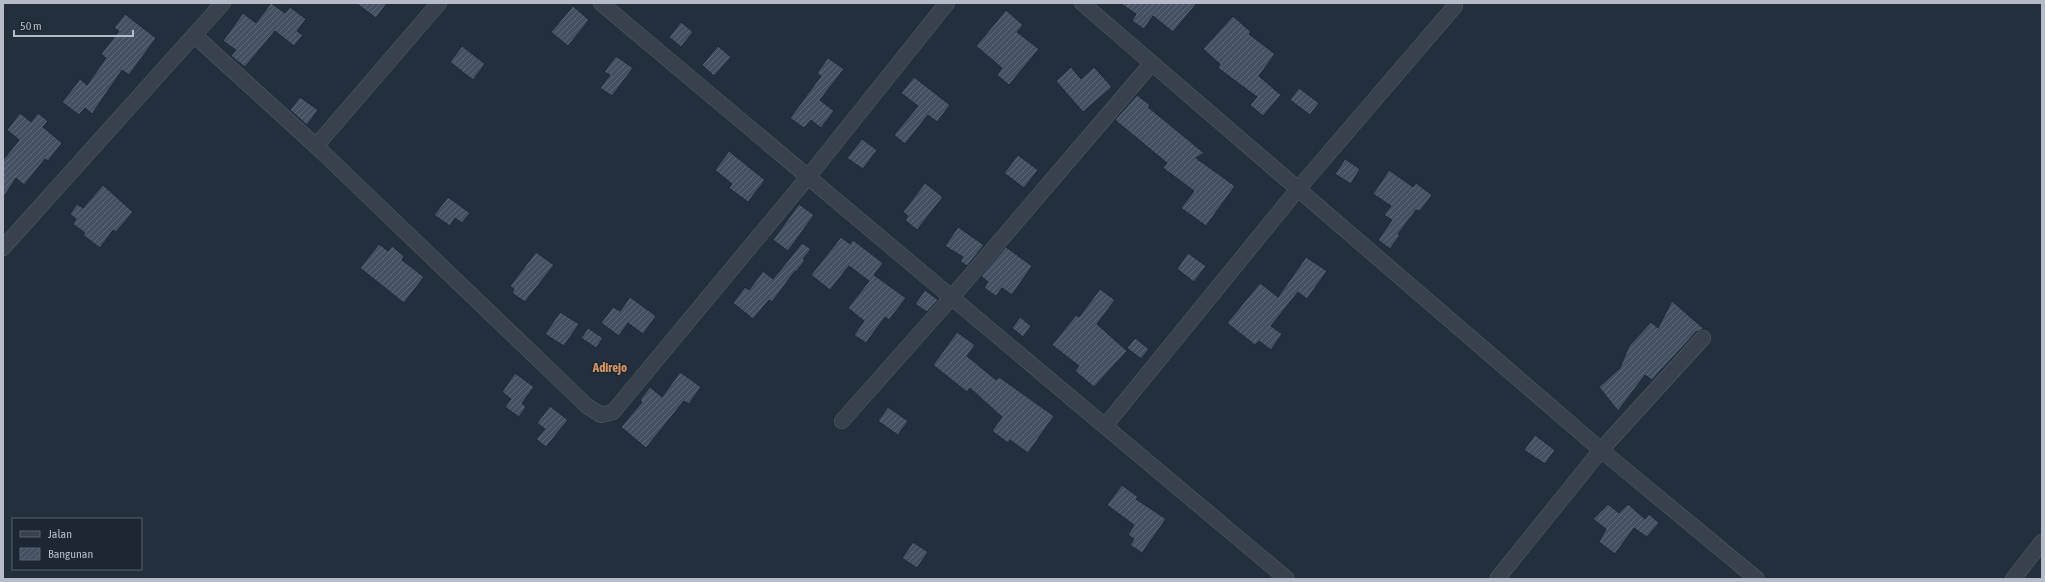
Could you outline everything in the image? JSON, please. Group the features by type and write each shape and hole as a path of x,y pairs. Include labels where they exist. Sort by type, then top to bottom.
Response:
{"street":[{"path":"3,248 223,3"},
{"path":"316,146 439,3"},
{"path":"601,3 1287,579"},
{"path":"194,35 316,146 587,406 601,415 613,412 808,177 947,3"},
{"path":"1082,3 1601,450 1755,578"},
{"path":"1105,426 1298,189 1455,6"},
{"path":"842,420 952,298 1152,63"},
{"path":"1497,579 1601,450 1703,338"},
{"path":"2013,579 2042,542"}],"building":[{"path":"271,3 285,13 290,7 306,19 297,31 303,35 294,46 275,31 245,67 231,56 236,50 223,41 243,13 256,23"},
{"path":"356,3 387,3 376,18"},
{"path":"1120,3 1197,3 1173,32 1153,16 1144,29 1132,21 1136,14"},
{"path":"573,6 589,20 568,46 551,32"},
{"path":"1006,10 1023,25 1017,32 1039,49 1009,85 997,75 1002,68 976,46"},
{"path":"125,14 156,38 129,75 122,70 92,114 85,108 79,115 62,102 80,79 87,85 106,58 101,54 119,31 114,28"},
{"path":"1233,16 1251,32 1249,34 1275,54 1259,76 1281,95 1263,116 1250,105 1257,97 1218,68 1220,64 1203,49"},
{"path":"681,22 693,32 681,47 669,37"},
{"path":"462,46 485,64 473,80 450,62"},
{"path":"718,46 731,57 714,76 702,65"},
{"path":"616,56 633,68 612,96 600,88 610,75 604,72"},
{"path":"828,58 844,69 820,100 834,111 821,128 811,120 804,128 790,118 821,76 817,73"},
{"path":"1071,67 1081,79 1094,67 1112,87 1083,112 1056,81"},
{"path":"914,77 950,105 937,122 928,115 905,144 894,135 918,106 901,93"},
{"path":"1299,88 1319,103 1310,115 1290,100"},
{"path":"1137,95 1150,105 1148,107 1204,153 1196,158 1235,186 1206,226 1181,208 1194,191 1163,168 1167,163 1115,120"},
{"path":"300,97 318,110 307,125 290,110"},
{"path":"20,113 31,122 38,113 48,121 43,127 62,143 48,161 45,159 24,185 16,178 3,198 3,160 19,140 7,130"},
{"path":"862,139 877,150 863,169 847,158"},
{"path":"729,151 765,180 748,202 729,188 732,184 715,170"},
{"path":"1018,155 1038,170 1024,188 1004,173"},
{"path":"1345,159 1360,169 1351,184 1335,174"},
{"path":"1389,170 1413,187 1416,183 1432,195 1420,211 1416,210 1398,234 1400,235 1390,249 1378,240 1392,220 1384,215 1391,206 1373,194"},
{"path":"925,183 943,197 917,230 905,220 908,216 903,212"},
{"path":"103,185 133,212 116,232 113,230 100,248 83,235 85,233 73,224 76,219 70,214 77,204 83,208"},
{"path":"448,197 470,213 462,223 455,218 450,226 434,215"},
{"path":"799,204 814,215 788,251 773,240"},
{"path":"958,227 984,245 967,266 960,261 963,257 945,246"},
{"path":"841,237 850,244 853,240 883,263 874,275 906,298 889,320 885,317 866,343 854,335 864,321 848,308 869,281 849,266 830,290 811,275"},
{"path":"802,243 811,249 803,259 805,260 772,302 769,300 753,319 733,303 745,287 749,290 763,271 773,279"},
{"path":"379,244 388,251 392,246 404,256 402,260 424,277 404,303 360,268"},
{"path":"1006,247 1032,266 1012,295 1002,288 996,296 984,288 988,282 981,276"},
{"path":"536,252 554,265 525,302 512,293 514,289 510,286"},
{"path":"1188,253 1206,266 1194,282 1177,269"},
{"path":"1306,257 1327,271 1307,299 1298,292 1271,326 1282,334 1271,350 1259,341 1255,345 1227,323 1260,283 1278,297"},
{"path":"1100,289 1115,300 1097,324 1127,351 1094,387 1075,371 1079,366 1052,345 1076,315 1079,317"},
{"path":"925,290 938,300 927,312 915,304"},
{"path":"630,297 656,316 643,334 628,323 619,336 601,323 613,307 620,311"},
{"path":"1672,301 1704,329 1696,332 1652,380 1645,375 1618,411 1599,387 1620,368 1629,346 1651,322 1658,328"},
{"path":"560,312 579,324 564,346 545,334"},
{"path":"1020,317 1031,326 1023,337 1012,328"},
{"path":"588,328 603,338 596,348 581,338"},
{"path":"957,332 975,345 967,356 996,380 999,377 1054,416 1028,453 1010,440 1008,443 992,431 1002,417 970,388 967,392 933,365"},
{"path":"1135,338 1149,349 1141,359 1127,348"},
{"path":"680,372 701,387 689,404 684,401 646,448 621,427 642,402 640,400 650,387 662,397"},
{"path":"515,373 534,387 522,403 526,407 519,417 505,407 511,399 502,392"},
{"path":"550,406 568,420 546,447 536,439 545,429 537,423"},
{"path":"888,407 908,421 898,435 878,421"},
{"path":"1535,435 1555,450 1545,464 1524,450"},
{"path":"1122,485 1138,497 1136,499 1166,519 1142,553 1130,545 1134,539 1128,535 1134,525 1107,505"},
{"path":"1608,504 1619,513 1628,504 1645,519 1649,514 1659,523 1647,537 1634,528 1615,554 1599,542 1606,529 1593,519"},
{"path":"913,542 928,552 917,568 902,558"}],"district":[{"name":"Adirejo","path":"610,367"}]}
